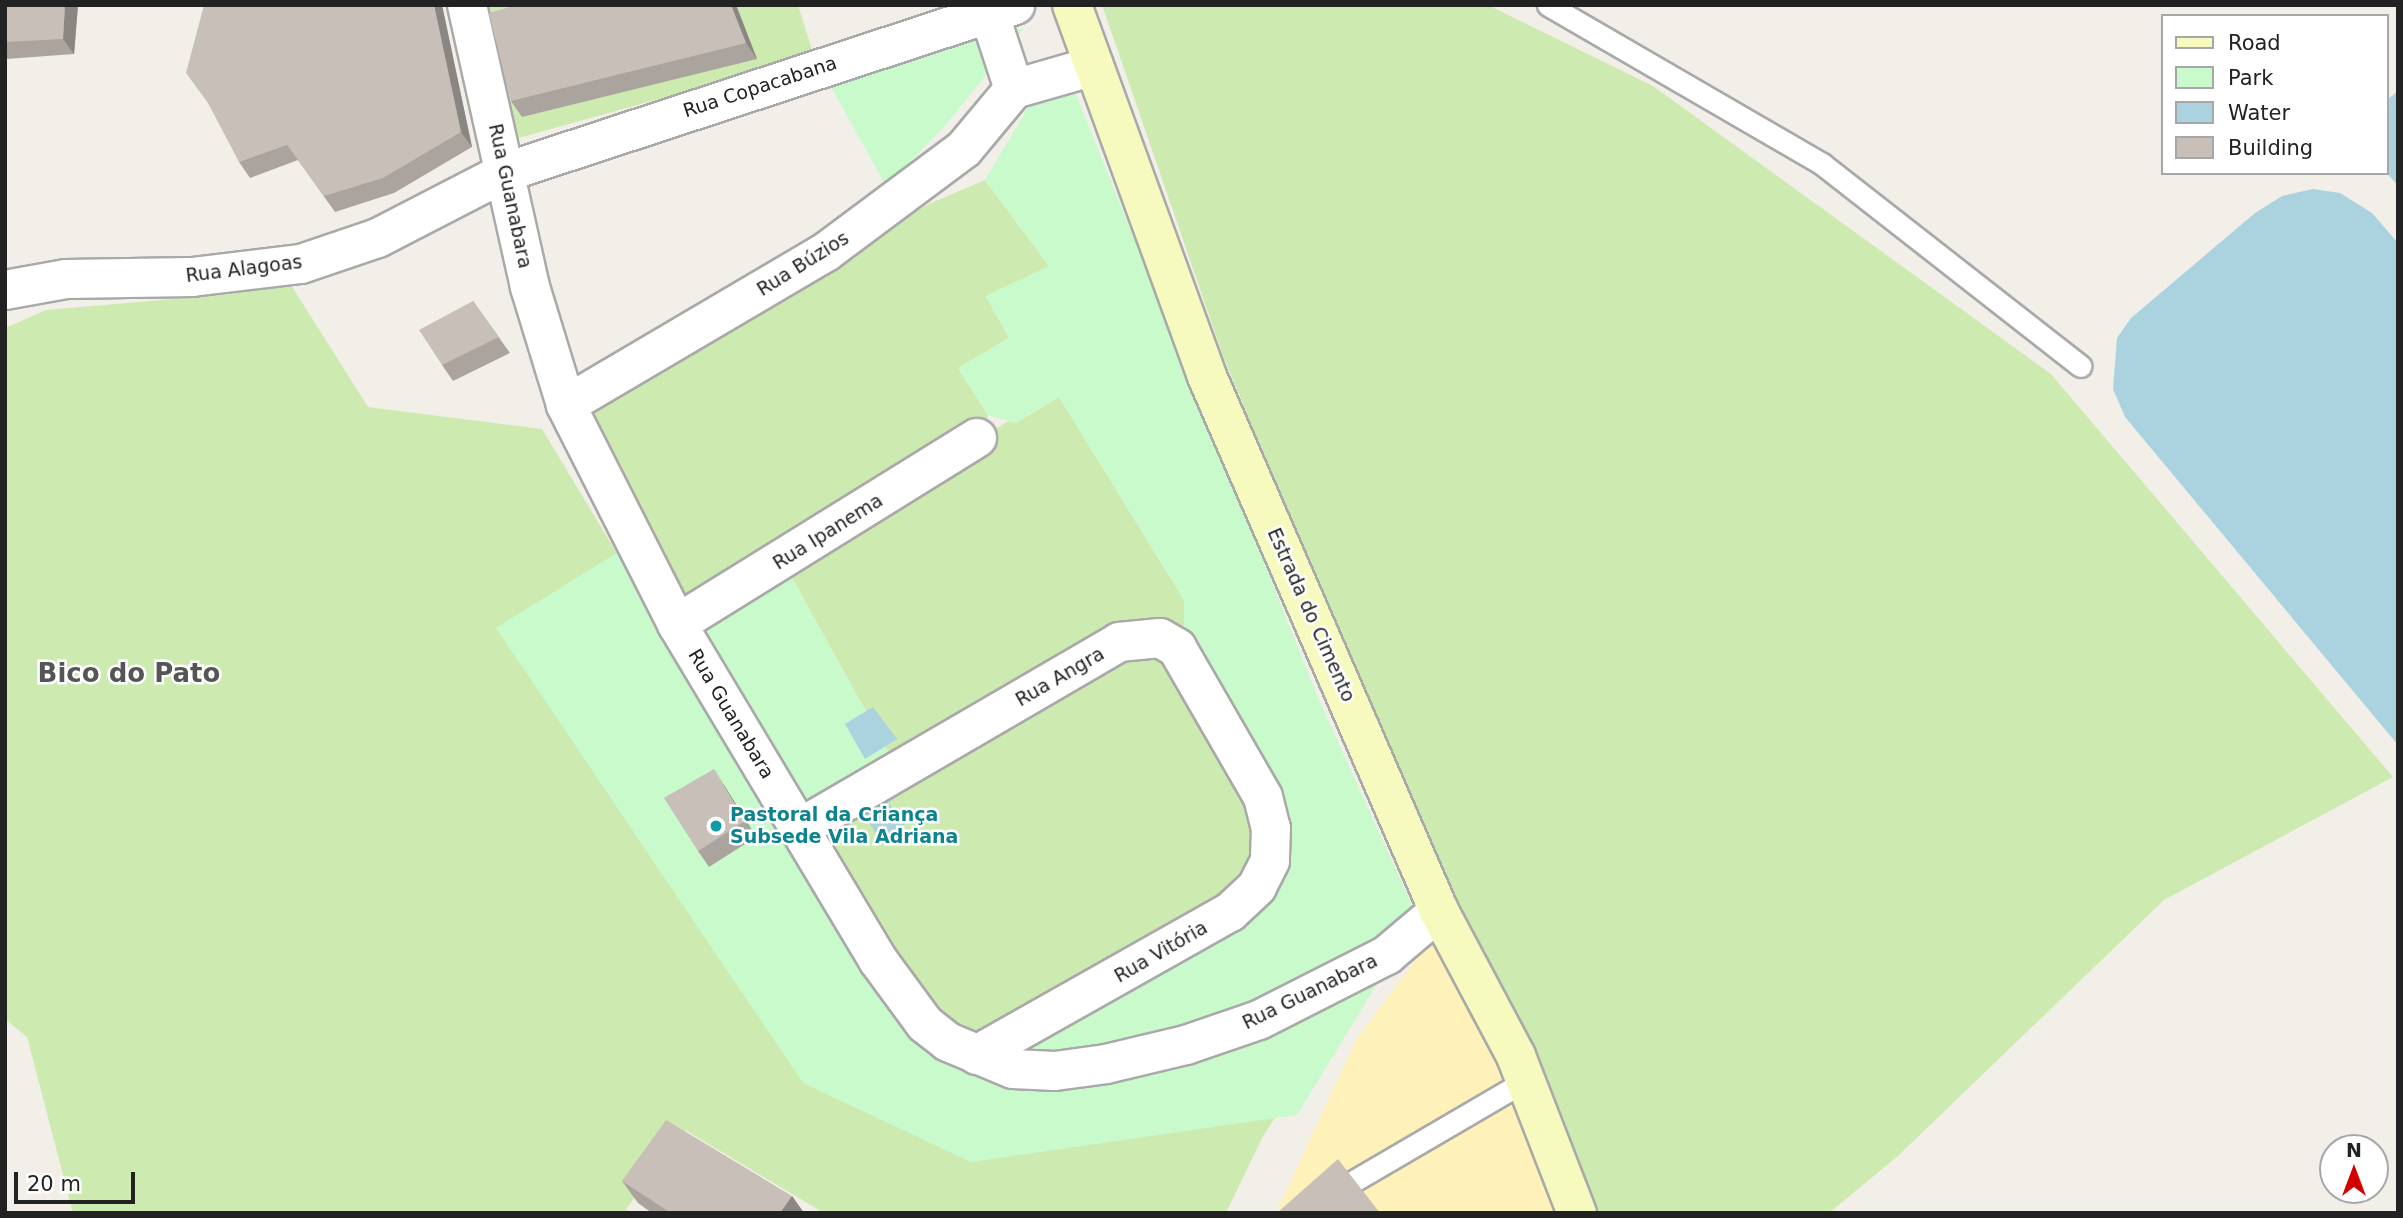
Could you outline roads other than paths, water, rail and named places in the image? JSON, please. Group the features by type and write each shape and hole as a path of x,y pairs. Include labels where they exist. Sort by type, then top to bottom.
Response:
{"street":[{"name":"Rua Guanabara","path":"467,5 530,287 566,405 677,624 901,996 948,1042 1013,1069 1055,1071 1186,1045 1259,1020 1334,985 1387,955 1439,911"},
{"name":"Estrada do Cimento","path":"1072,5 1206,374 1439,911 1525,1081 1577,1213"},
{"name":"Rua Copacabana","path":"506,172 1002,9"},
{"path":"1002,9 1014,89 1094,66"},
{"name":"Rua Búzios","path":"566,405 826,253 916,189 964,149 1014,89"},
{"name":"Rua Alagoas","path":"5,290 66,279 192,277 301,264 378,238 506,172"},
{"name":"Rua Ipanema","path":"677,624 977,438"},
{"name":"Rua Angra","path":"800,828 1119,642 1144,637 1160,638 1177,649 1263,797"},
{"name":"Rua Vitória","path":"976,1055 1230,912 1257,887 1270,861 1271,828 1263,797"}],"lane":[{"path":"1548,5 1822,164 2081,366"},
{"path":"1299,1213 1525,1081"}],"water":[{"path":"2398,91 2398,186 2389,175 2389,98"},
{"path":"2313,189 2340,193 2372,213 2398,243 2398,745 2125,417 2113,389 2117,338 2131,318 2255,213 2282,196"},
{"path":"873,707 897,739 865,759 845,724"},
{"path":"884,796 905,825 880,840 861,810"}],"place":[{"name":"Pastoral da Criança Subsede Vila Adriana","path":"716,826"}],"district":[{"name":"Bico do Pato","path":"129,674"}]}
